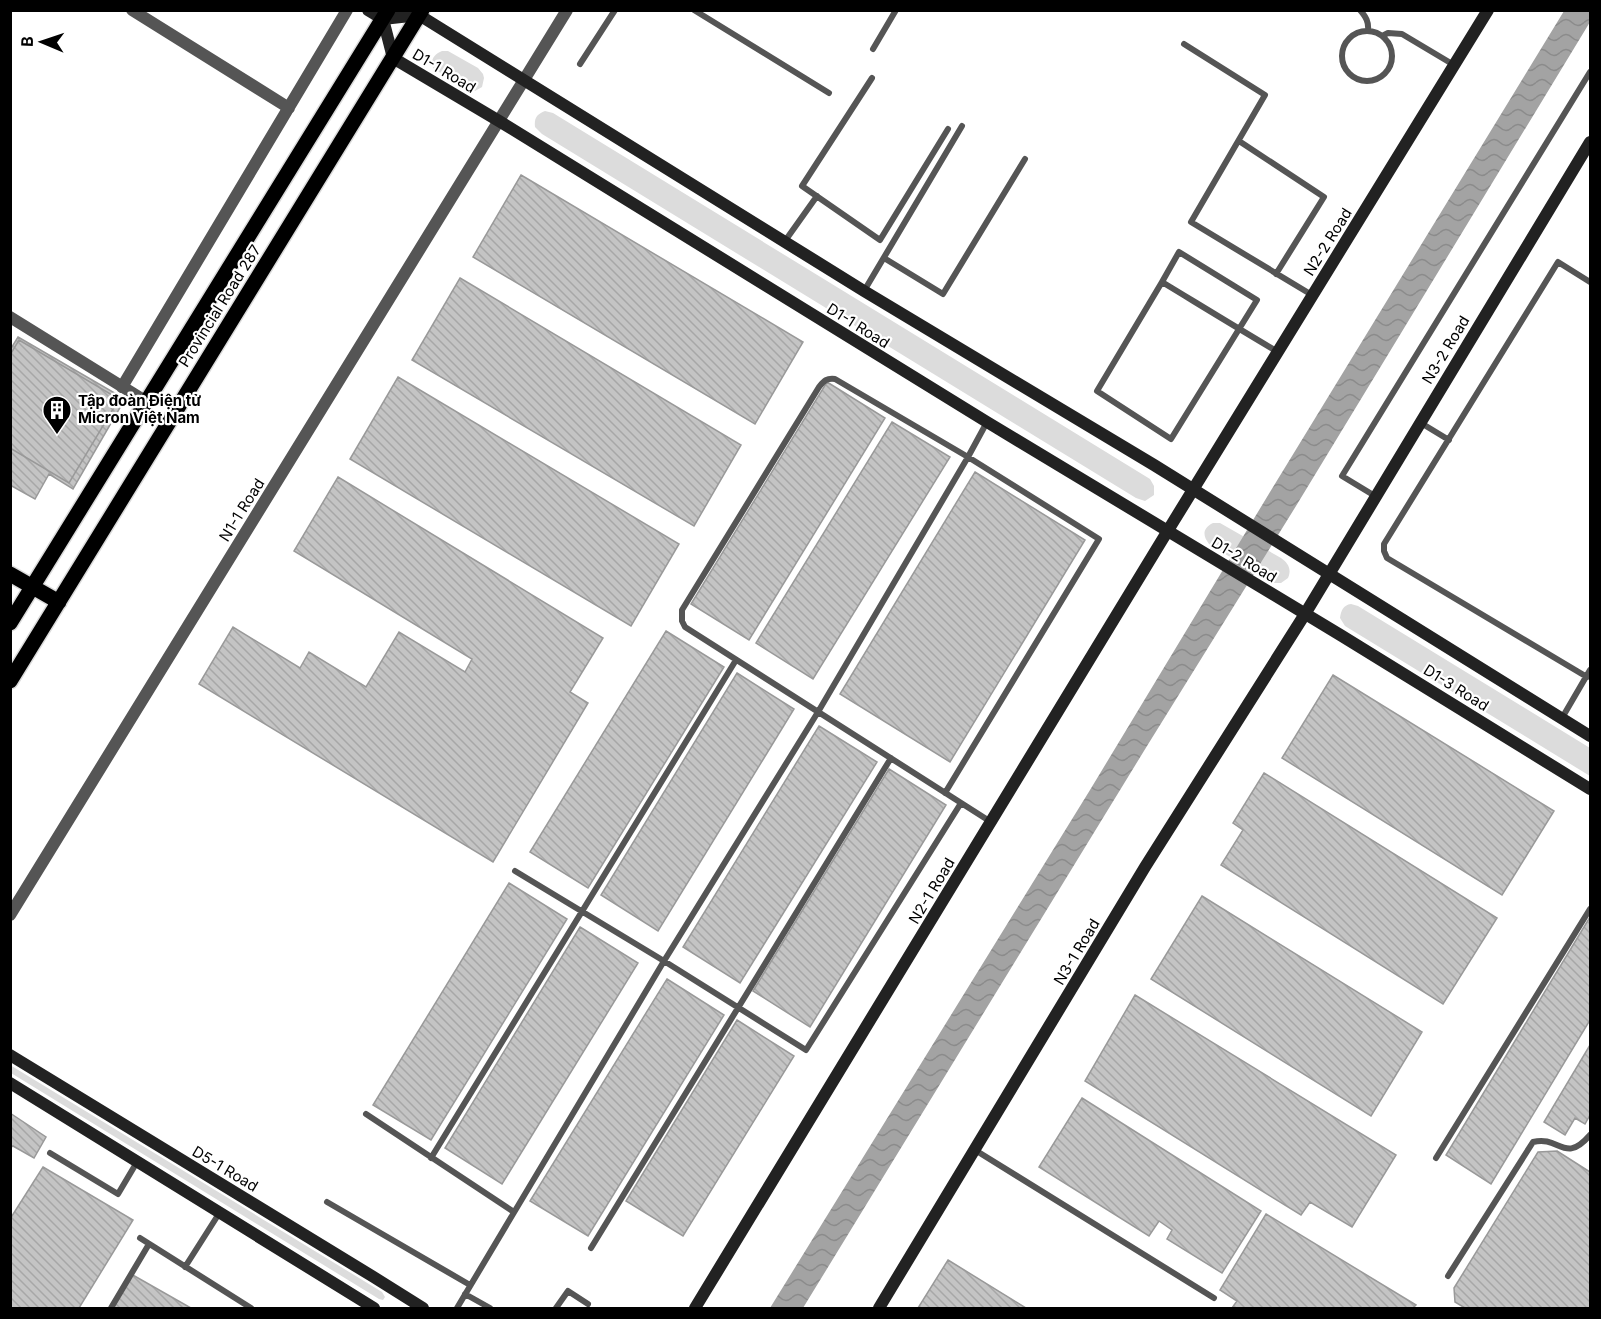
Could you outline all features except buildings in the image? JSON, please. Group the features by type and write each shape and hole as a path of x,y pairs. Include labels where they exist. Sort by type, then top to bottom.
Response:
{"main road":[{"name":"Provincial Road 287","path":"10,681 421,13"},
{"name":"Provincial Road 287","path":"10,623 385,15"},
{"path":"10,574 59,602"}],"street":[{"path":"132,10 289,108"},
{"path":"122,387 347,10"},
{"path":"368,10 385,15 421,13 524,81 864,291 1330,574"},
{"name":"N1-1 Road","path":"10,915 567,10"},
{"name":"N2-2 Road","path":"1194,490 1488,10"},
{"name":"D1-1 Road","path":"385,15 393,58 1167,532"},
{"name":"N3-2 Road","path":"1330,574 1590,142"},
{"path":"10,317 147,402"},
{"name":"N2-1 Road","path":"694,1308 1194,490"},
{"name":"D1-2 Road","path":"1167,532 1305,614"},
{"name":"N3-1 Road","path":"879,1308 1145,867 1330,574"},
{"name":"D1-3 Road","path":"1330,574 1590,736"},
{"name":"D1-3 Road","path":"1305,614 1590,789"},
{"name":"D5-1 Road","path":"10,1055 423,1308"},
{"path":"10,1083 374,1308"}],"lane":[{"path":"580,64 615,10"},
{"path":"694,10 829,93"},
{"path":"873,49 896,10"},
{"path":"1360,10 1369,24 1368,31"},
{"path":"1368,31 1382,36 1390,49 1391,56 1390,64 1382,76 1367,81 1359,80 1346,70 1342,55 1347,40 1353,35 1368,31"},
{"path":"1382,36 1388,33 1402,34 1454,66"},
{"path":"1184,44 1265,95 1191,222 1313,296"},
{"path":"1375,496 1342,476 1590,72"},
{"path":"872,78 802,186 880,240 948,129"},
{"path":"864,291 962,126"},
{"path":"1239,141 1324,197 1276,274"},
{"path":"884,258 943,294 1025,159"},
{"path":"785,242 817,196"},
{"path":"1179,252 1257,300 1171,439 1097,391 1162,282 1179,252"},
{"path":"1562,718 1589,674 1387,558 1384,544 1558,262 1590,282"},
{"path":"1162,282 1278,352"},
{"path":"945,793 1098,539 968,457 835,379 824,380 682,610 682,621 685,627 991,823"},
{"path":"457,1308 664,961 818,712 987,423"},
{"path":"1420,423 1449,440"},
{"path":"431,1158 736,660"},
{"path":"591,1248 891,758"},
{"path":"515,872 664,961 806,1050 961,803"},
{"path":"1436,1158 1590,909"},
{"path":"366,1114 514,1212"},
{"path":"1448,1275 1533,1142 1542,1140 1568,1149 1577,1148 1590,1135"},
{"path":"975,1150 1214,1298"},
{"path":"50,1153 118,1194 138,1161"},
{"path":"327,1202 470,1285"},
{"path":"185,1267 220,1212"},
{"path":"140,1238 251,1308"},
{"path":"111,1308 149,1244"},
{"path":"556,1308 568,1291 588,1304"},
{"path":"465,1294 490,1308"}],"shaded area":[{"path":"442,51 448,51 478,68 484,78 482,87 471,91 434,69 433,58"},
{"path":"545,111 553,113 1150,479 1154,486 1154,495 1145,501 1136,498 542,134 535,127 535,121 538,115"},
{"path":"1213,523 1220,523 1281,558 1289,566 1288,578 1281,583 1272,583 1209,544 1205,538 1205,532 1207,527"},
{"path":"1351,604 1358,606 1590,748 1590,776 1345,626 1340,618 1341,613 1344,607"},
{"path":"10,1065 382,1292 385,1297 383,1300 379,1299 11,1073"}],"water":[{"path":"1564,11 1590,11 1590,22 1296,506 803,1308 770,1308 1090,790"}],"place":[{"name":"Tập đoàn Điện tử Micron Việt Nam","path":"57,436"}]}
